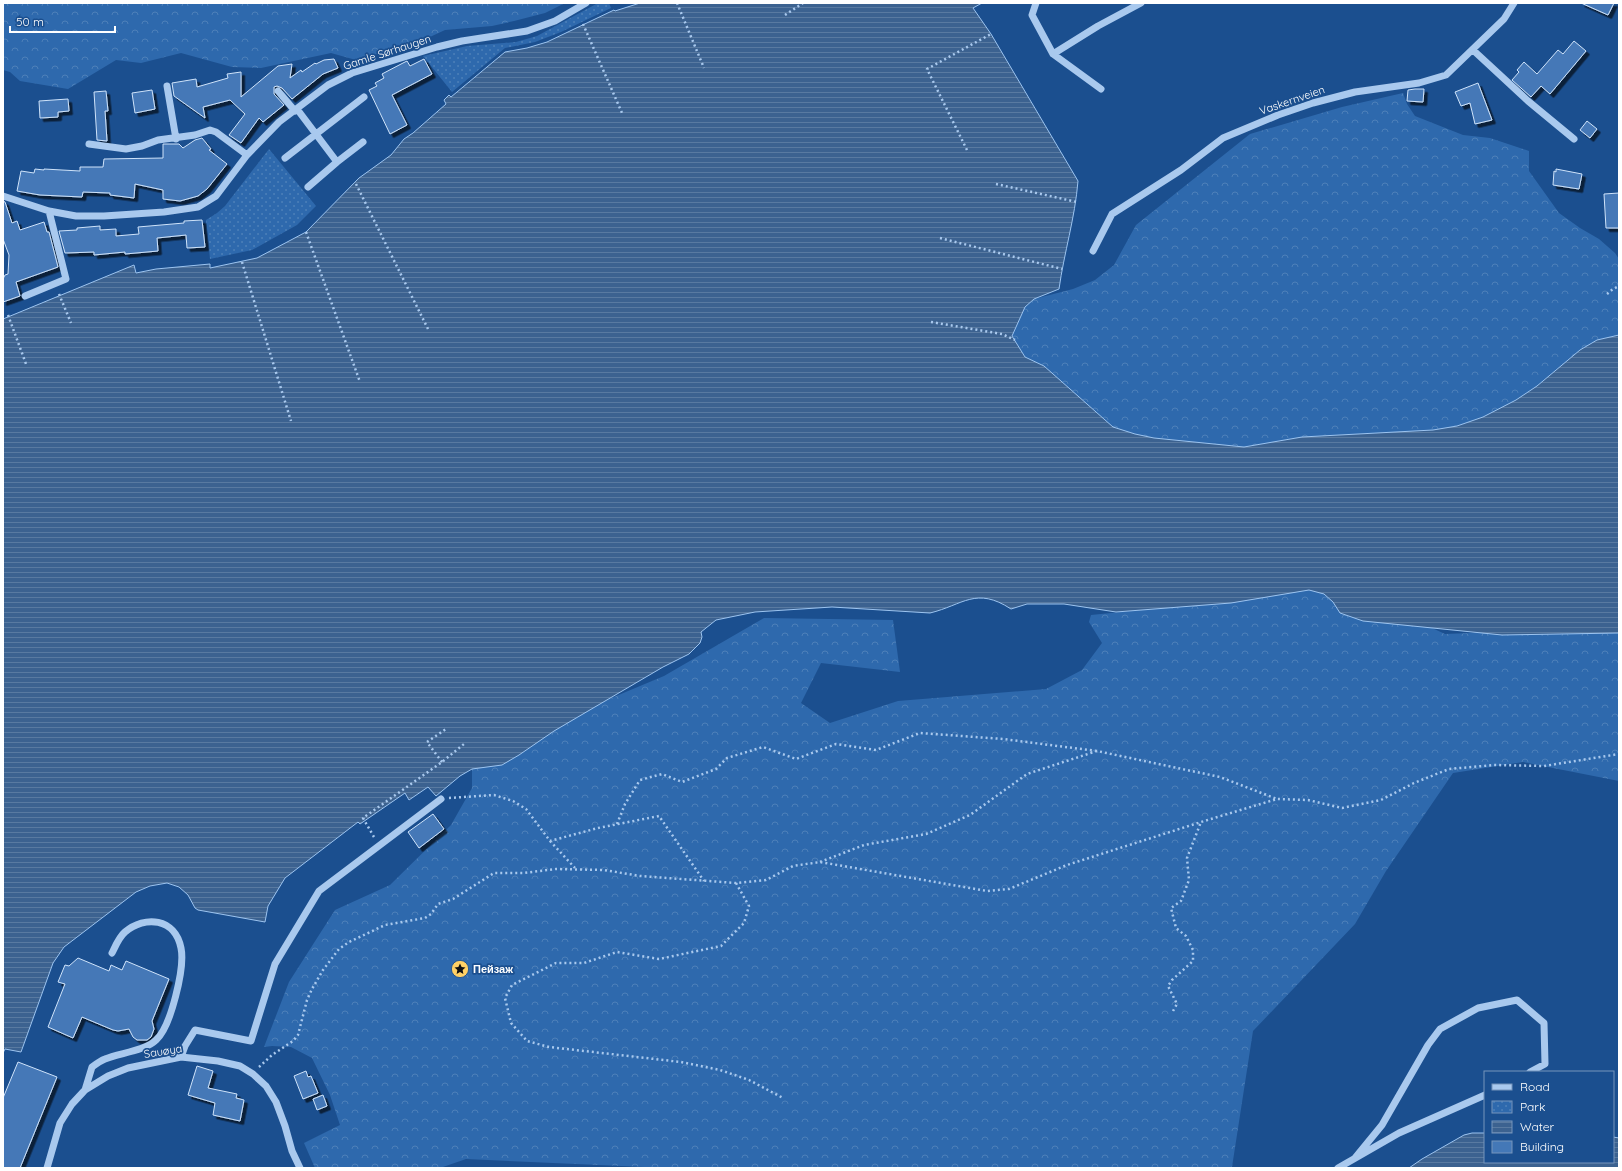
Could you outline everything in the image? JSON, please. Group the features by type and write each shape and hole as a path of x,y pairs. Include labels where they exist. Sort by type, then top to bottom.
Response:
{"street":[{"name":"Gamle Sørhaugen","path":"3,196 49,211 76,216 104,216 164,212 198,207 216,196 247,155 279,122 328,85 352,73 437,47 527,31 555,21 586,3"},
{"path":"1036,3 1032,16 1054,54 1101,89"},
{"path":"1054,54 1098,26 1141,3"},
{"name":"Vaskernveien","path":"1093,251 1112,214 1181,170 1223,138 1278,115 1320,101 1355,92 1419,83 1446,75 1504,19 1514,3"},
{"path":"1473,50 1528,101 1574,139"},
{"path":"167,86 176,139"},
{"path":"278,90 316,134 337,162"},
{"path":"285,158 364,97"},
{"path":"89,144 126,149 158,140 176,139 210,130 216,132 247,155"},
{"path":"308,187 363,142"},
{"path":"25,296 66,279 49,211"},
{"path":"181,1057 195,1030 251,1041 275,964 319,891 441,799"},
{"path":"85,1090 92,1067 105,1059 148,1045 156,1041 160,1036 168,1024 172,1011 182,960 181,947 176,936 169,926 160,922 148,921 137,924 124,933 112,953"},
{"path":"1355,1158 1382,1125 1428,1045 1440,1029 1478,1008 1517,1000 1544,1023 1545,1064 1532,1071"},
{"name":"Sauøya","path":"47,1168 60,1123 72,1104 85,1090 102,1079 128,1068 181,1057 218,1061 240,1066 253,1074 266,1086 276,1102 292,1151 300,1168"},
{"path":"1338,1168 1399,1133 1484,1095"}],"path":[{"path":"677,3 704,68"},
{"path":"785,15 803,3"},
{"path":"583,24 622,113"},
{"path":"967,150 927,69 991,34"},
{"path":"356,184 428,329"},
{"path":"996,184 1077,202"},
{"path":"306,232 360,382"},
{"path":"940,238 1062,269"},
{"path":"242,262 291,421"},
{"path":"1608,294 1619,286"},
{"path":"59,294 72,324"},
{"path":"8,315 26,364"},
{"path":"931,322 1002,334 1015,340"},
{"path":"442,762 427,742 446,729"},
{"path":"617,824 625,804 640,780 662,774 682,782 716,769 727,758 763,747 796,758 836,744 876,750 920,733 1003,738 1097,751 1220,777 1277,799"},
{"path":"379,845 363,818 442,762 464,744"},
{"path":"253,1074 272,1055 293,1041 298,1035 307,1000 312,989 331,959 339,950 349,942 385,925 425,918 431,914 438,904 453,899 494,873 524,873 556,869 575,869 604,870 640,876 736,883 766,880 794,866 820,862 864,845 926,834 970,815 1027,774 1097,751"},
{"path":"820,862 987,891 1008,889 1067,865 1277,799 1308,800 1342,808 1381,800 1414,783 1449,769 1494,765 1544,766 1619,754"},
{"path":"441,799 494,795 513,801 526,809 550,841 575,869"},
{"path":"550,841 617,824 659,816 705,881"},
{"path":"1173,1012 1177,1004 1168,986 1172,980 1193,961 1193,950 1186,936 1176,928 1171,908 1181,901 1189,880 1187,858 1201,822"},
{"path":"736,883 749,906 744,923 721,946 659,959 617,952 584,963 556,963 512,985 505,998 511,1023 527,1041 549,1047 681,1062 720,1070 749,1080 783,1098"}],"green space":[{"path":"3,3 565,3 545,13 492,26 445,30 419,42 356,60 331,53 261,68 232,67 181,53 141,63 116,60 68,89 20,81 10,72 3,70"},
{"path":"598,3 609,3 611,8 561,32 535,42 505,48 452,92 423,56 467,46 516,42 537,36"},
{"path":"1403,93 1407,104 1415,116 1463,135 1490,138 1529,151 1529,171 1559,213 1599,239 1615,253 1619,259 1619,335 1597,340 1580,350 1537,386 1516,400 1483,417 1457,426 1433,430 1302,437 1244,447 1154,438 1113,427 1044,366 1025,357 1012,335 1025,307 1034,299 1073,289 1095,280 1114,265 1136,225 1250,134 1342,107"},
{"path":"269,149 316,206 297,225 252,250 210,259 206,220 225,206"},
{"path":"1308,564 1389,608 1445,634 1619,627 1619,781 1523,762 1453,773 1386,871 1355,924 1253,1031 1232,1167 667,1168 466,1159 440,1168 315,1168 304,1143 340,1125 330,1095 312,1058 291,1047 264,1047 289,982 335,910 390,885 451,825 472,788 472,769 609,699 664,676 764,618 893,620 900,672 821,663 801,703 830,723 898,701 1046,689 1082,670 1102,643 1089,622 1091,615 1252,599"}],"water":[{"path":"640,3 982,3 973,8 991,34 1078,181 1077,195 1059,289 1034,299 1025,307 1012,336 1025,357 1044,366 1113,427 1154,438 1244,447 1302,437 1433,430 1457,426 1483,417 1516,400 1537,386 1580,350 1597,340 1619,335 1619,633 1502,635 1363,621 1340,613 1333,602 1324,594 1309,590 1231,603 1116,612 1064,604 1027,604 1011,609 999,602 979,598 970,599 930,613 832,607 755,612 716,620 701,632 702,637 700,643 689,654 663,667 554,731 502,765 472,769 460,776 436,796 428,787 409,800 405,793 360,824 358,822 285,878 268,906 265,922 198,910 195,908 188,895 179,887 167,883 150,886 136,892 64,947 53,963 21,1052 5,1049 3,1053 3,319 134,265 136,273 156,269 210,264 210,268 257,258 306,232 359,178 391,155 404,139 446,104 444,100 449,95 451,97 505,52 527,48 547,42 614,10 615,11"},
{"path":"1484,1133 1484,1163 1614,1163 1614,1137 1619,1138 1619,1168 1409,1168 1464,1135"}],"building":[{"path":"1581,3 1614,3 1608,15"},
{"path":"1574,41 1586,51 1550,94 1541,86 1531,97 1512,80 1519,72 1517,70 1524,62 1537,74 1558,50 1563,54"},
{"path":"334,59 338,68 323,74 292,99 282,88 277,86 274,87 274,94 284,105 263,122 259,118 241,143 229,135 245,114 230,100 203,107 205,118 174,96 172,83 196,79 197,87 228,78 227,74 241,72 241,97 278,66 292,64 290,78 301,70 302,72 315,63"},
{"path":"424,59 432,74 392,95 407,125 390,134 369,90 377,86 375,83 384,78 382,74 407,61 410,66"},
{"path":"1478,83 1492,120 1475,124 1470,103 1461,106 1455,92"},
{"path":"1424,89 1423,102 1407,101 1408,90"},
{"path":"152,90 155,109 135,113 132,93"},
{"path":"106,91 108,111 105,111 107,141 97,140 94,92"},
{"path":"68,99 69,111 58,112 58,117 40,118 39,101"},
{"path":"1587,121 1597,129 1590,138 1580,130"},
{"path":"202,138 211,149 209,150 227,164 207,189 198,196 180,201 163,199 163,190 135,184 134,198 110,195 110,193 83,192 82,197 40,195 17,191 21,171 34,173 35,169 44,169 80,171 80,167 103,167 104,159 163,158 163,144 179,144 183,148 195,140"},
{"path":"1556,169 1582,174 1579,189 1553,185 1554,171 1556,172"},
{"path":"1619,193 1619,228 1606,228 1604,194"},
{"path":"3,201 5,202 12,223 17,221 20,230 44,222 47,232 49,232 58,267 16,282 20,296 3,302 3,279 5,275 8,274 9,255 3,239"},
{"path":"202,220 205,247 187,248 186,235 157,238 158,251 125,254 125,252 94,255 94,252 65,253 59,231 100,226 100,230 116,229 116,236 139,234 138,227"},
{"path":"433,814 444,829 419,848 408,832"},
{"path":"78,958 109,971 111,965 122,970 126,961 169,979 152,1021 154,1029 151,1037 147,1040 137,1040 133,1037 129,1029 118,1031 113,1030 82,1017 73,1038 48,1027 65,984 58,982 65,965 69,966"},
{"path":"18,1062 57,1077 20,1168 3,1168 3,1098"},
{"path":"197,1066 213,1071 208,1088 237,1094 236,1098 244,1100 240,1121 213,1115 215,1103 188,1095"},
{"path":"306,1071 308,1077 311,1076 318,1093 303,1099 294,1076"},
{"path":"323,1095 327,1106 317,1110 313,1099"}],"place":[{"name":"Пейзаж","path":"460,969"}]}
